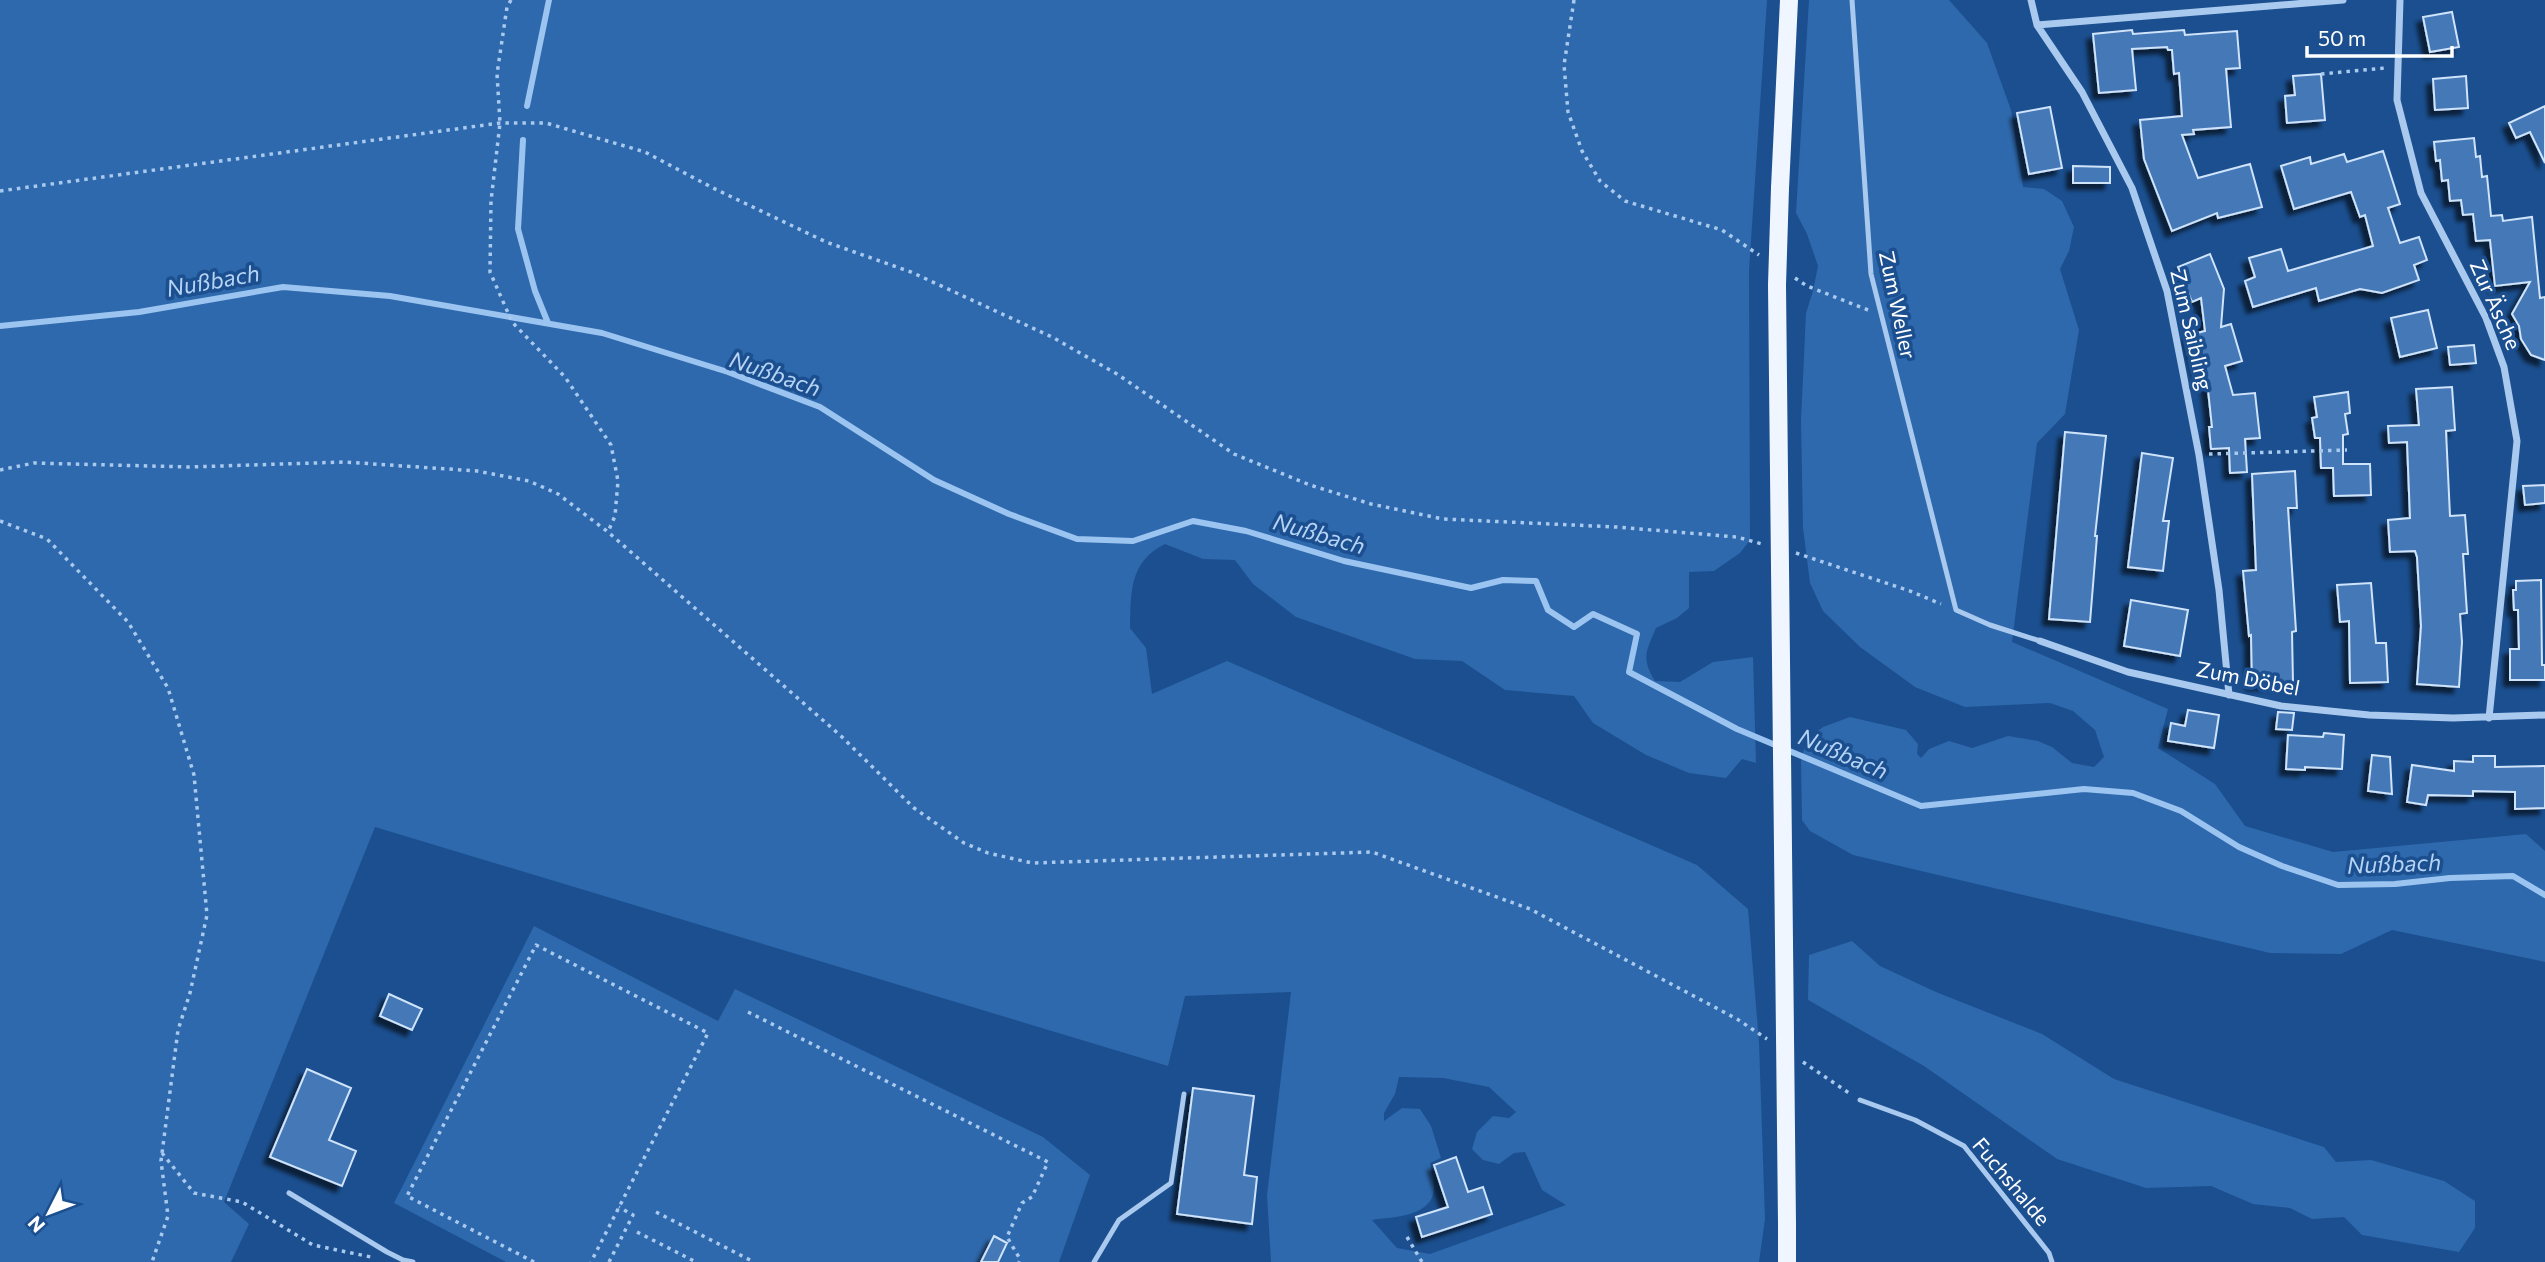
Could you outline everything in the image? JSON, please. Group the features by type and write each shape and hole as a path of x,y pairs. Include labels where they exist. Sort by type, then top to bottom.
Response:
{"main road":[{"path":"1787,1262 1777,313 1789,0"}],"street":[{"name":"Zum Saibling","path":"2031,0 2037,25 2082,92 2132,188 2168,291 2199,454 2219,590 2229,695"},
{"path":"2037,25 2343,0"},
{"name":"Zur Äsche","path":"2400,0 2398,100 2421,192 2486,318 2504,367 2517,441 2489,718"},
{"name":"Zum Döbel","path":"2040,641 2127,672 2281,706 2368,715 2489,718 2545,715"}],"lane":[{"name":"Zum Weller","path":"1852,0 1871,274 1956,610"},
{"name":"Zum Döbel","path":"1956,610 1990,625 2040,641"},
{"path":"1094,1262 1119,1220 1171,1183 1184,1094"},
{"name":"Fuchshalde","path":"1860,1100 1915,1120 1964,1146 2049,1252 2052,1262"},
{"path":"289,1193 403,1260 413,1262"}],"path":[{"path":"511,0 507,7 497,74 500,123 491,201 490,272 512,322 565,377 611,444 618,481 615,516 608,532"},
{"path":"1573,0 1564,65 1568,112 1582,151 1600,181 1625,201 1722,230"},
{"path":"2321,74 2388,68"},
{"path":"0,191 500,123 546,122 645,152 826,242 911,272 1052,337 1117,374 1234,454 1310,485 1371,504 1443,519 1616,527 1737,537 1763,544"},
{"path":"1807,286 1880,313"},
{"path":"2199,454 2347,450"},
{"path":"0,470 34,463 189,467 345,462 477,471 529,481 558,494 608,532 841,736 914,807 964,843 988,853 1032,863 1372,852 1530,909 1737,1019"},
{"path":"0,522 47,539 128,622 168,688 194,775 207,915 190,993 178,1030 161,1161 168,1216 152,1262"},
{"path":"1788,551 1910,591 1956,610"},
{"path":"534,1262 407,1196 536,945 708,1033 591,1262"},
{"path":"748,1012 1048,1162 1032,1197 1022,1203 1007,1237 1020,1259 1018,1262"},
{"path":"162,1153 194,1194 242,1202 313,1245 377,1259 403,1260"},
{"path":"608,1262 633,1215 619,1207"},
{"path":"656,1212 754,1262"},
{"path":"637,1232 696,1262"},
{"path":"1407,1237 1422,1262"}],"shaded area":[{"path":"0,0 1767,0 1749,271 1750,540 1740,553 1714,571 1689,572 1689,608 1677,618 1656,628 1646,655 1655,681 1680,682 1713,662 1753,657 1756,763 1742,759 1726,778 1689,773 1646,755 1593,723 1574,696 1505,690 1462,661 1415,659 1296,617 1253,584 1235,560 1203,559 1165,544 1153,551 1138,569 1132,590 1130,628 1146,648 1152,694 1227,661 1697,865 1748,909 1759,1042 1765,1219 1759,1262 1271,1262 1267,1195 1291,992 1185,996 1168,1066 375,827 224,1202 249,1224 231,1262 0,1262","holes":["1399,1077 1443,1078 1489,1087 1516,1112 1509,1118 1493,1116 1477,1132 1472,1149 1483,1160 1499,1164 1514,1153 1525,1152 1542,1190 1566,1205 1430,1254 1397,1248 1372,1220 1412,1214 1428,1204 1433,1196 1434,1186 1430,1163 1441,1158 1431,1126 1420,1109 1402,1108 1384,1121 1384,1113 1395,1094"]},
{"path":"1809,0 1949,0 1987,43 2011,110 2023,187 2044,189 2062,201 2074,227 2069,251 2060,269 2079,330 2065,414 2037,443 2012,642 2168,709 2158,748 2215,784 2245,826 2333,852 2526,834 2545,851 2545,962 2392,930 2341,954 2270,953 1853,855 1810,831 1802,820 1801,762 1806,740 1823,727 1850,717 1906,730 1918,744 1917,754 1921,758 1929,749 1949,741 1972,748 2008,736 2038,741 2052,747 2072,763 2094,767 2104,757 2095,730 2073,711 2050,703 1965,707 1915,687 1860,647 1823,611 1810,583 1803,528 1801,421 1806,313 1818,266 1807,234 1796,213"},
{"path":"534,926 718,1021 735,989 1043,1137 1090,1175 1059,1262 506,1262 394,1203"},
{"path":"1852,941 1880,966 1936,992 2042,1034 2114,1079 2324,1147 2336,1162 2371,1160 2444,1181 2475,1201 2475,1228 2459,1252 2362,1235 2344,1217 2312,1219 2290,1208 2253,1204 2211,1186 2146,1188 2057,1159 1924,1066 1808,1000 1809,955"}],"building":[{"path":"2452,12 2459,47 2430,52 2423,17"},
{"path":"2132,30 2133,34 2184,30 2185,35 2237,31 2240,68 2226,69 2231,127 2193,130 2194,134 2182,135 2198,178 2250,164 2262,207 2218,218 2217,213 2172,231 2144,159 2140,120 2182,116 2179,73 2174,74 2172,50 2167,47 2132,49 2136,90 2099,93 2093,34"},
{"path":"2321,74 2325,120 2287,123 2285,96 2295,95 2293,76"},
{"path":"2466,76 2468,108 2435,110 2433,79"},
{"path":"2545,106 2545,163 2530,132 2516,138 2509,123"},
{"path":"2050,107 2062,168 2029,174 2017,113"},
{"path":"2474,138 2476,157 2480,156 2482,177 2487,176 2491,216 2502,215 2503,221 2532,217 2540,298 2545,297 2545,360 2531,355 2521,339 2519,326 2512,314 2530,282 2495,286 2490,240 2476,241 2473,214 2463,215 2461,200 2450,201 2448,180 2442,181 2440,160 2436,161 2434,142"},
{"path":"2383,151 2400,204 2388,208 2400,243 2419,237 2427,260 2414,265 2419,280 2382,293 2360,289 2319,301 2316,288 2253,307 2245,281 2255,277 2249,258 2281,249 2288,271 2373,246 2365,215 2360,217 2351,192 2294,209 2281,166 2310,157 2311,164 2344,154 2347,162"},
{"path":"2073,166 2110,167 2110,183 2073,183"},
{"path":"2210,254 2224,289 2221,327 2231,324 2242,361 2225,366 2233,395 2255,393 2260,438 2245,439 2247,472 2230,473 2229,448 2211,449 2209,427 2212,427 2207,381 2202,382 2189,335 2205,331 2201,298 2192,302 2178,267"},
{"path":"2428,310 2437,348 2400,357 2391,318"},
{"path":"2474,345 2476,363 2450,365 2448,347"},
{"path":"2452,387 2455,430 2446,431 2450,516 2465,515 2468,554 2463,554 2467,613 2460,614 2462,642 2459,687 2417,684 2421,626 2417,557 2415,551 2390,552 2388,520 2410,518 2407,442 2389,443 2388,426 2419,425 2416,389"},
{"path":"2348,392 2350,413 2345,414 2348,434 2343,435 2343,464 2370,464 2371,495 2334,496 2333,468 2321,468 2320,438 2315,438 2312,418 2317,417 2314,397"},
{"path":"2065,432 2106,436 2095,536 2090,622 2049,619"},
{"path":"2142,453 2173,458 2163,521 2169,521 2163,571 2128,567"},
{"path":"2295,471 2297,508 2288,508 2296,631 2292,632 2293,683 2252,684 2251,635 2249,636 2243,571 2256,570 2252,474"},
{"path":"2545,485 2545,503 2525,505 2523,486"},
{"path":"2541,580 2542,665 2545,665 2545,680 2510,680 2510,649 2519,649 2518,610 2514,610 2513,590 2516,590 2516,581"},
{"path":"2371,583 2376,643 2386,643 2388,682 2350,683 2349,621 2340,622 2337,585"},
{"path":"2131,600 2188,610 2180,656 2124,646"},
{"path":"2188,710 2219,715 2214,748 2168,741 2171,723 2185,726"},
{"path":"2278,712 2294,713 2292,730 2276,729"},
{"path":"2324,733 2344,735 2342,769 2286,769 2288,735 2323,737"},
{"path":"2372,755 2390,757 2392,794 2368,791"},
{"path":"2473,756 2495,756 2495,767 2545,766 2545,808 2515,809 2515,792 2473,791 2473,796 2428,795 2426,805 2407,802 2412,765 2454,771 2454,761 2473,762"},
{"path":"389,994 422,1009 412,1030 380,1016"},
{"path":"307,1069 351,1088 329,1140 356,1151 342,1186 270,1157"},
{"path":"1193,1088 1254,1096 1244,1175 1257,1177 1252,1224 1177,1214"},
{"path":"1456,1157 1468,1192 1483,1187 1492,1214 1422,1237 1416,1217 1448,1207 1434,1165"},
{"path":"994,1236 1007,1243 998,1262 981,1262"}],"waterway":[{"path":"527,106 549,0"},
{"path":"523,140 518,229 535,291 548,323"},
{"name":"Nußbach","path":"0,326 139,312 283,287 390,296 602,333 728,372 820,407 934,480 1009,514 1077,539 1133,541 1193,521 1246,531 1344,561 1471,588 1503,580 1536,581 1548,610 1574,627 1593,614 1637,634 1629,672 1737,729 1921,806 2084,789 2133,793 2181,811 2239,847 2282,866 2338,885 2513,876 2545,895"}]}
